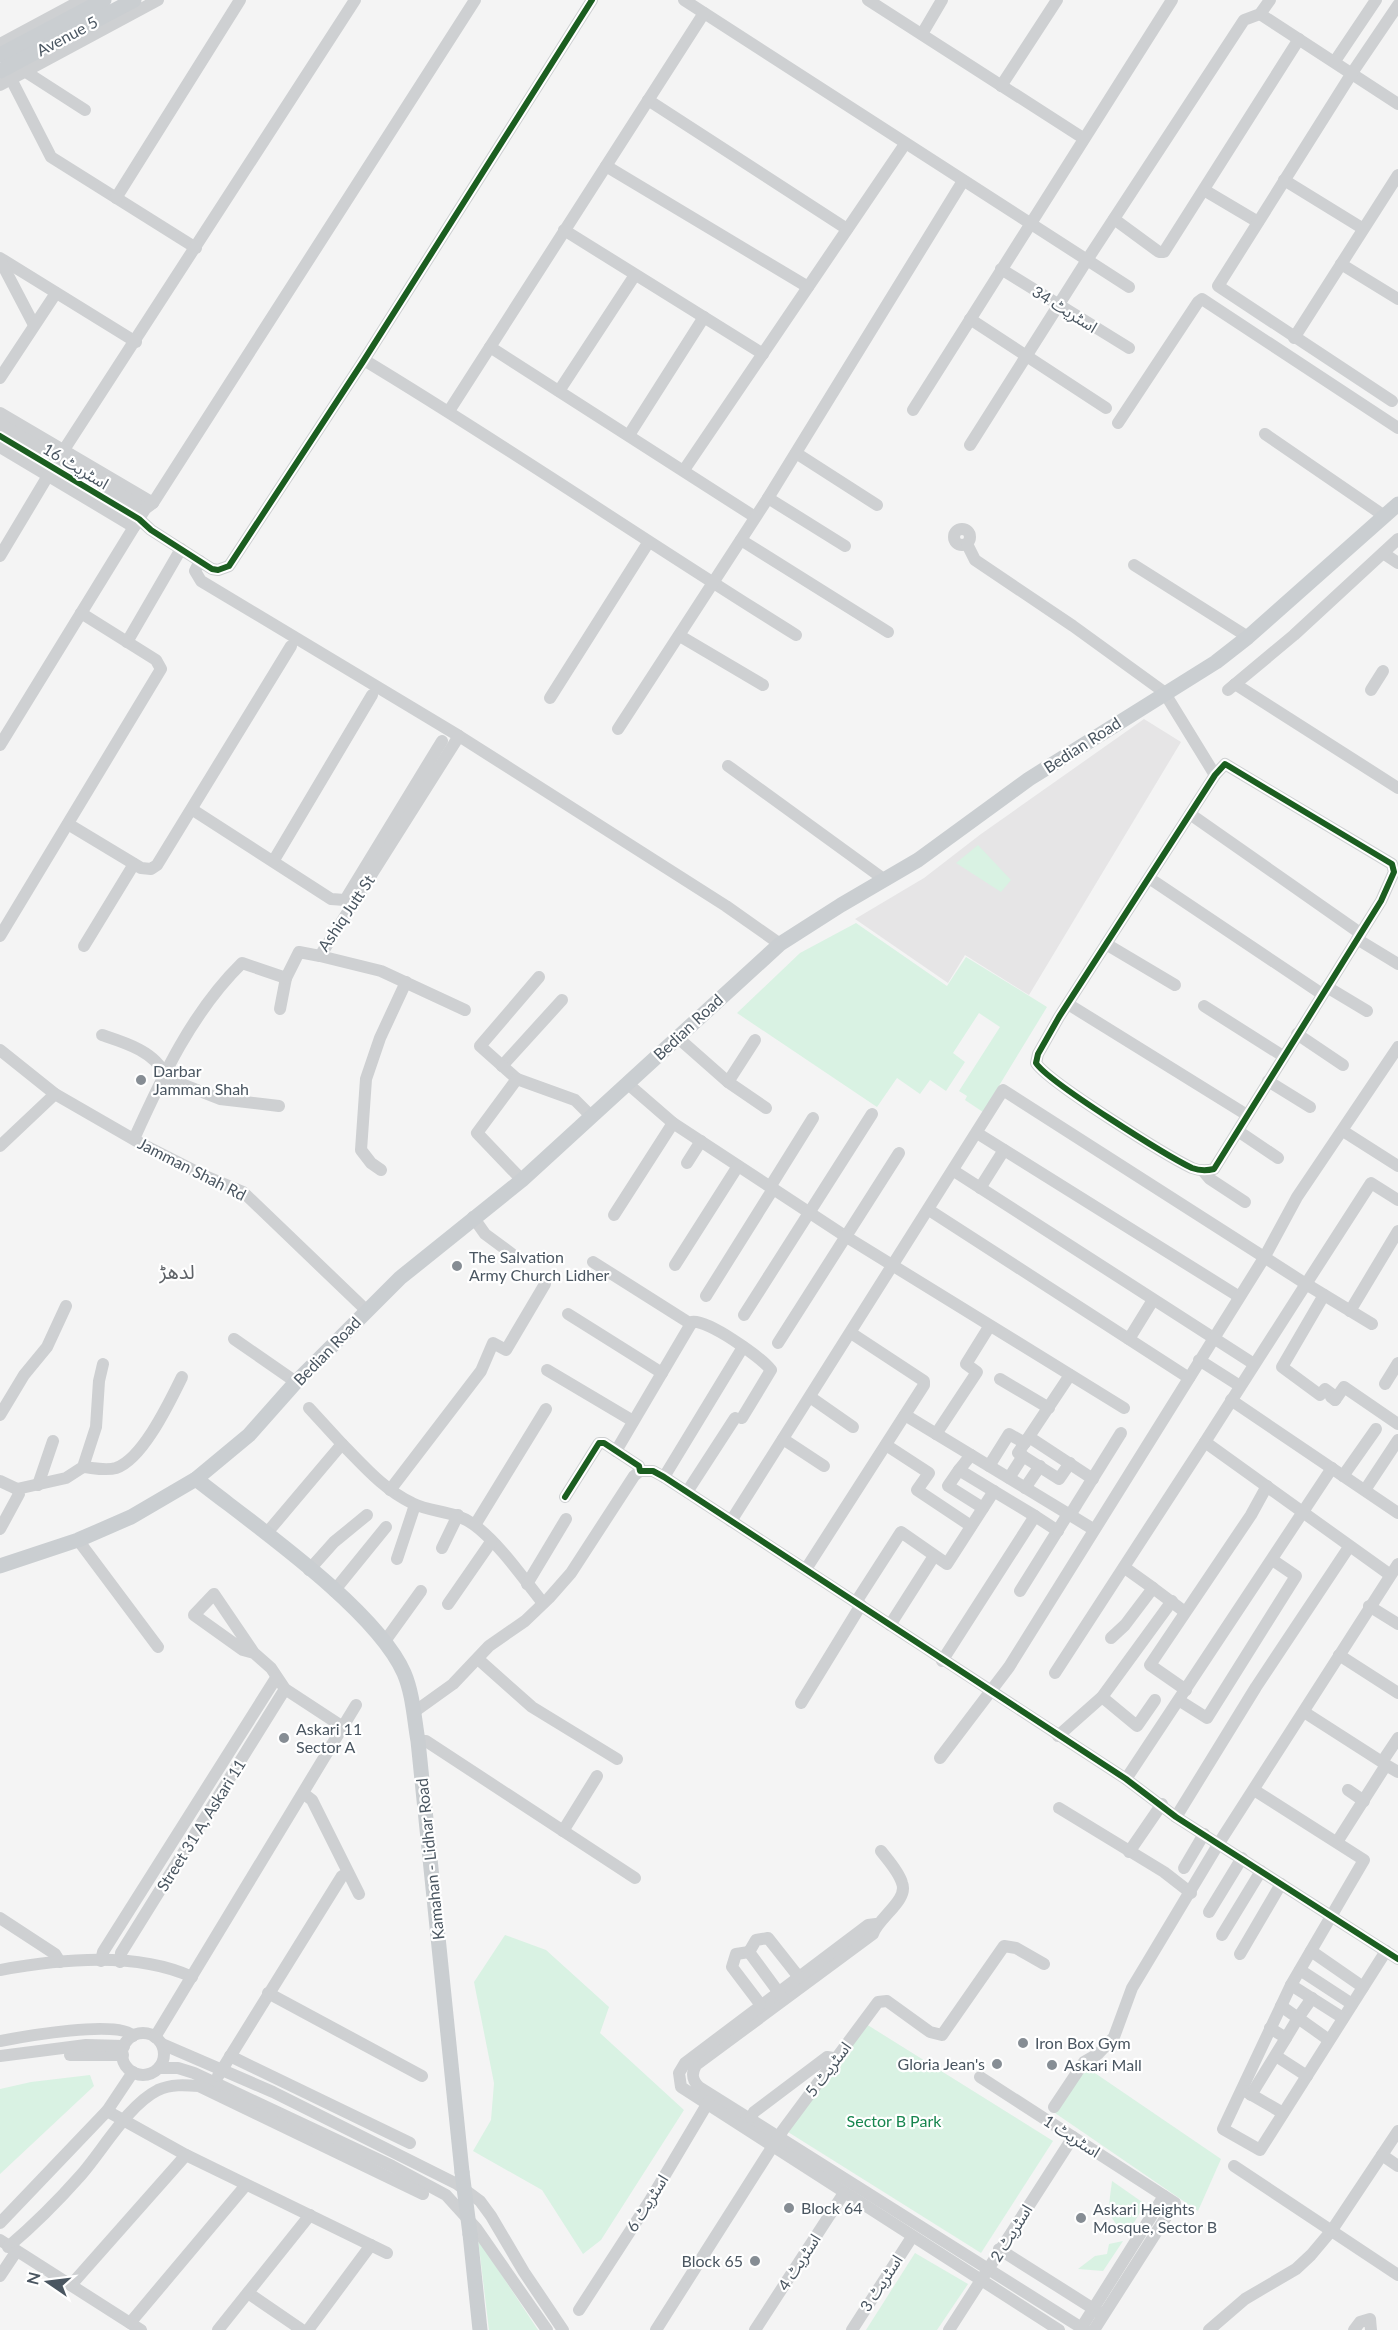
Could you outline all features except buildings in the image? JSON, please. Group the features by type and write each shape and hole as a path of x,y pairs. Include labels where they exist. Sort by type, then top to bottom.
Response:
{"main road":[{"name":"Avenue 5","path":"0,55 104,0"},
{"name":"Avenue 5","path":"4,79 134,0"},
{"name":"Bedian Road","path":"1,1562 78,1540 131,1517 196,1479 249,1435 296,1382 400,1278 473,1217 522,1180 780,944 918,860 1029,779 1164,692 1216,662 1248,637 1398,504"},
{"name":"Kamahan - Lidhar Road","path":"196,1479 334,1591 385,1641 403,1671 414,1712 418,1741 480,2330"}],"street":[{"path":"0,44 82,0"},
{"path":"158,0 26,72 4,79 51,158 196,248"},
{"path":"116,198 240,0"},
{"path":"0,556 56,463 355,0"},
{"path":"0,745 143,514 475,0"},
{"path":"0,413 56,463 143,514 152,530 200,561 218,570 224,569 233,561 364,360 592,0"},
{"path":"684,0 1129,286"},
{"path":"868,0 1083,138"},
{"path":"922,34 942,0"},
{"path":"1001,86 1057,0"},
{"path":"913,410 1172,0"},
{"path":"970,445 1087,260 1244,20 1260,14 1270,0"},
{"path":"1335,61 1376,0"},
{"path":"1392,401 1218,286 1352,73 1398,5"},
{"path":"449,411 704,13"},
{"path":"1260,14 1398,104"},
{"path":"1114,219 1161,253 1204,190 1299,39"},
{"path":"26,72 86,110"},
{"path":"648,100 847,229"},
{"path":"684,470 905,144"},
{"path":"606,166 808,287"},
{"path":"1294,338 1362,228 1398,175"},
{"path":"1284,180 1362,228"},
{"path":"618,729 768,498 963,181"},
{"path":"1204,190 1258,222"},
{"path":"564,230 763,354"},
{"path":"0,259 135,342"},
{"path":"0,259 34,325"},
{"path":"1341,264 1397,298"},
{"name":"اسٹریٹ 34","path":"1001,269 1129,348"},
{"path":"559,391 635,274"},
{"path":"0,378 56,293"},
{"path":"1118,423 1202,299 1398,428"},
{"path":"628,435 704,317"},
{"path":"970,319 1106,408"},
{"path":"490,347 755,517"},
{"path":"364,360 449,411 648,543 796,635"},
{"name":"اسٹریٹ 16","path":"0,424 56,463 143,514"},
{"path":"1265,434 1383,515"},
{"name":"اسٹریٹ 16","path":"0,436 56,463"},
{"path":"0,447 56,463"},
{"path":"796,453 877,505"},
{"path":"768,498 845,546"},
{"path":"1398,539 1231,687 1398,788"},
{"path":"741,540 888,632"},
{"path":"550,698 648,543"},
{"path":"967,544 975,560 1073,626 1164,692 1215,775"},
{"path":"127,642 181,549"},
{"path":"1383,553 1398,563"},
{"path":"200,561 195,571 201,581 459,736 726,906 780,944"},
{"path":"1134,566 1248,637"},
{"path":"0,936 161,669 156,660 81,613"},
{"path":"680,636 763,685"},
{"path":"68,824 134,864 146,869 157,865 291,646"},
{"path":"1371,690 1383,671"},
{"path":"274,860 372,695"},
{"name":"Ashiq Jutt St","path":"286,978 299,952 320,956 459,736"},
{"path":"192,810 274,860 331,899 345,900 442,741"},
{"path":"1204,1172 1214,1169 1386,892 1394,872 1392,864 1225,764 1215,775 1068,1004 1038,1054 1036,1063 1042,1072 1171,1156 1204,1172 1210,1179 1245,1202"},
{"path":"728,765 885,880"},
{"path":"1190,814 1398,964"},
{"path":"84,946 134,864"},
{"path":"1149,878 1325,991 1367,1011"},
{"path":"1386,892 1398,899"},
{"path":"1106,944 1175,985"},
{"path":"320,956 381,971 465,1010"},
{"path":"134,1139 175,1053 206,1006 242,963 286,978 280,1009"},
{"path":"538,976 480,1046 517,1079 575,1100 592,1117"},
{"path":"381,1170 371,1163 361,1150 366,1079 380,1038 406,982"},
{"path":"502,1065 562,1000"},
{"path":"1068,1004 1247,1115"},
{"path":"1204,1006 1283,1056"},
{"path":"1297,1034 1343,1065"},
{"path":"102,1035 131,1044 159,1064 164,1076 220,1100 279,1106"},
{"path":"677,1037 728,1082 766,1108"},
{"path":"728,1082 755,1040"},
{"path":"940,1758 1008,1667 1238,1296 1264,1258 1297,1197 1398,1047"},
{"name":"Jamman Shah Rd","path":"0,1050 55,1094 134,1139 205,1176 243,1192 366,1310"},
{"path":"517,1079 477,1133 522,1180"},
{"path":"1268,1081 1310,1107"},
{"path":"628,1084 673,1123 771,1188 989,1327 1124,1408"},
{"path":"731,1521 1003,1090 1264,1258 1372,1324"},
{"path":"0,1146 55,1094"},
{"path":"744,1315 872,1114"},
{"path":"706,1296 813,1118"},
{"path":"614,1215 673,1123"},
{"path":"1238,1131 1278,1158"},
{"path":"1343,1131 1398,1166"},
{"path":"977,1133 1238,1296"},
{"path":"687,1163 700,1141"},
{"path":"980,1188 1004,1150"},
{"path":"778,1343 899,1153"},
{"path":"675,1265 738,1166"},
{"path":"954,1171 1254,1364"},
{"path":"1055,1673 1125,1568 1371,1183 1398,1200"},
{"path":"929,1210 1189,1378"},
{"path":"473,1217 486,1234 512,1254"},
{"path":"1350,1311 1398,1231"},
{"path":"593,1262 691,1324 702,1322 743,1347 771,1370 687,1492"},
{"path":"390,1490 481,1371 493,1343 506,1350 545,1284"},
{"path":"1324,1295 1282,1367 1320,1395 1324,1389 1333,1395 1331,1397 1335,1400 1344,1387 1398,1424"},
{"path":"1129,1339 1153,1300"},
{"path":"0,1414 24,1375 47,1347 66,1306"},
{"path":"568,1314 662,1372"},
{"path":"616,1451 691,1324"},
{"path":"936,1434 977,1372 966,1364 989,1327"},
{"path":"806,1569 924,1385 924,1381 851,1333"},
{"path":"234,1339 296,1382"},
{"path":"664,1477 743,1347"},
{"path":"1199,1360 1240,1386"},
{"path":"1385,1384 1398,1363"},
{"path":"83,1467 96,1427 99,1381 103,1364"},
{"path":"547,1370 633,1422"},
{"path":"1070,1376 1018,1453 1059,1479 1070,1463"},
{"path":"0,1481 17,1489 66,1478 83,1467 118,1467 134,1455 165,1411 182,1377"},
{"path":"1000,1379 1049,1408"},
{"path":"810,1397 853,1427"},
{"path":"1231,1400 1398,1513"},
{"path":"309,1408 342,1444 390,1490 415,1505 458,1515 475,1525 543,1603"},
{"path":"475,1525 546,1409"},
{"path":"905,1415 1094,1529"},
{"path":"1343,1476 1376,1430"},
{"path":"1020,1591 1094,1479 1121,1433"},
{"path":"989,1466 1009,1434 1027,1440 1094,1479"},
{"path":"783,1439 824,1466"},
{"path":"1365,1490 1398,1440"},
{"path":"38,1485 53,1441"},
{"path":"1054,2107 1084,2062 1098,2054 1114,2037 1131,1988 1191,1893 1219,1843 1395,1569 1349,1547 1205,1442"},
{"path":"565,1497 599,1443 603,1443 639,1466 640,1471"},
{"path":"266,1534 342,1444"},
{"path":"886,1445 929,1473 917,1490 971,1526"},
{"path":"971,1455 948,1486 982,1508"},
{"path":"1009,1478 1023,1456"},
{"path":"1025,1488 1040,1466"},
{"path":"1126,1779 1183,1696 1265,1567 1274,1561 1332,1468"},
{"path":"959,1470 1058,1531"},
{"path":"640,1471 653,1471 664,1477 859,1603 942,1661 1126,1779 1162,1804 1176,1817 1398,1959"},
{"path":"414,1712 453,1684 489,1646 525,1621 543,1603 571,1573 640,1471"},
{"path":"1267,1486 1251,1515 1150,1665 1207,1718 1296,1576 1274,1561"},
{"path":"0,1528 19,1494 17,1489"},
{"path":"801,1703 901,1532 947,1564 994,1491"},
{"path":"397,1559 415,1505"},
{"path":"309,1570 334,1542 367,1515"},
{"path":"442,1548 458,1515"},
{"path":"942,1661 1035,1516"},
{"path":"527,1584 566,1519"},
{"path":"334,1591 386,1527"},
{"path":"78,1540 158,1647"},
{"path":"448,1604 491,1542"},
{"path":"1176,1817 1256,1687 1349,1547"},
{"path":"890,1625 934,1556"},
{"path":"1125,1568 1185,1612"},
{"path":"1112,1638 1125,1625 1153,1588"},
{"path":"385,1641 421,1591"},
{"path":"254,1653 243,1650 194,1615 214,1594 254,1653 271,1668 285,1689 343,1727"},
{"path":"1058,1736 1102,1697 1172,1601"},
{"path":"1370,1606 1398,1624"},
{"path":"1340,1655 1398,1693"},
{"path":"478,1659 532,1707 617,1759"},
{"path":"101,1961 103,1952 276,1678"},
{"name":"Street 31 A, Askari 11","path":"120,1962 121,1953 285,1689"},
{"path":"1102,1697 1137,1726 1155,1700"},
{"path":"159,2068 164,2057 158,2041 192,1977 356,1705"},
{"path":"1304,1712 1398,1772"},
{"path":"1337,1842 1364,1801 1398,1738"},
{"path":"418,1741 426,1741 635,1878"},
{"path":"563,1831 597,1776"},
{"path":"1246,2092 1270,2028 1291,1984 1364,1860 1254,1790"},
{"path":"1348,1790 1364,1801"},
{"path":"304,1794 312,1800 359,1894"},
{"path":"1129,1852 1162,1804"},
{"path":"1059,1808 1164,1872 1191,1893"},
{"path":"1184,1868 1204,1834"},
{"path":"692,2077 696,2065 781,1995 873,1934 876,1924 899,1899 903,1891 903,1883 881,1851"},
{"path":"1209,1912 1242,1858"},
{"path":"1222,1935 1262,1871"},
{"path":"215,2083 268,1993 342,1876 348,1873"},
{"path":"1239,1954 1281,1884"},
{"path":"0,1918 55,1954 60,1962"},
{"path":"876,1924 868,1925 798,1976 781,1995 760,2004 685,2063 678,2077 681,2087 751,2117 776,2142 844,2193 1052,2328"},
{"path":"749,1952 756,1940 768,1938 798,1976"},
{"name":"اسٹریٹ 5","path":"656,2330 776,2142 834,2058 882,2000 930,2032 942,2035 1004,1946 1016,1948 1044,1964"},
{"path":"1311,1951 1363,1986"},
{"path":"1312,1998 1276,2056 1246,2092 1223,2129 1260,2150 1386,1951"},
{"path":"749,1952 781,1995"},
{"path":"749,1952 736,1954 732,1967 760,2004"},
{"path":"0,1970 60,1962 101,1961 165,1967 192,1977"},
{"path":"1300,1970 1352,2004"},
{"path":"1291,1984 1343,2018"},
{"path":"268,1993 422,2076"},
{"path":"1281,2006 1329,2040"},
{"path":"1270,2028 1286,2038"},
{"path":"0,2041 63,2031 122,2030 127,2046 124,2062 133,2072 149,2074 159,2068 185,2069 446,2195 476,2228 547,2330"},
{"path":"0,2064 127,2046 144,2034 273,2092 457,2184 480,2201 563,2330"},
{"path":"0,2056 86,2045 127,2046"},
{"path":"230,2056 410,2143"},
{"path":"1276,2056 1307,2076"},
{"path":"751,2117 827,2057 834,2058"},
{"path":"0,2223 107,2111 133,2072"},
{"path":"678,2077 692,2077"},
{"path":"692,2077 710,2100 1085,2329"},
{"name":"اسٹریٹ 1","path":"980,2077 1175,2203 1085,2329"},
{"path":"0,2276 8,2246 30,2228 81,2175 138,2104 157,2091 178,2085 199,2086 423,2194"},
{"path":"1246,2092 1283,2113"},
{"name":"اسٹریٹ 6","path":"579,2310 649,2202 710,2100"},
{"path":"107,2111 186,2155 387,2253"},
{"path":"1209,2330 1245,2299 1296,2269 1311,2256 1332,2230 1398,2131"},
{"name":"اسٹریٹ 2","path":"949,2330 1073,2137"},
{"path":"71,2285 186,2155"},
{"path":"1382,2155 1398,2166"},
{"path":"1234,2166 1398,2275"},
{"path":"8,2246 135,2326 246,2185"},
{"name":"اسٹریٹ 4","path":"755,2330 844,2193"},
{"name":"اسٹریٹ 1","path":"1098,2312 1164,2196"},
{"path":"218,2330 310,2215"},
{"name":"اسٹریٹ 3","path":"852,2330 912,2237"},
{"path":"308,2330 371,2245"},
{"path":"999,2249 1098,2312"},
{"path":"248,2293 302,2330"},
{"path":"1354,2330 1360,2322 1370,2319 1371,2330"}],"shaded area":[{"path":"1144,719 1181,742 1029,995 965,955 948,983 855,919 924,878 981,834"}],"green space":[{"path":"978,845 1011,880 1001,892 956,863"},
{"path":"856,923 947,986 966,957 1047,1007 983,1112 965,1100 967,1096 959,1091 1000,1027 979,1013 953,1053 965,1062 946,1091 930,1080 920,1094 897,1078 877,1107 737,1013 800,953"},
{"path":"505,1935 546,1950 609,2007 600,2033 684,2110 601,2240 583,2254 542,2190 473,2151 491,2120 494,2083 474,1982"},
{"name":"Sector B Park","path":"866,2024 1053,2141 981,2253 788,2132"},
{"path":"1086,2067 1221,2159 1198,2211 1055,2113"},
{"path":"90,2075 94,2086 0,2174 0,2089 31,2082"},
{"path":"1112,2181 1145,2204 1132,2226 1116,2224 1108,2212"},
{"path":"478,2239 538,2330 489,2330"},
{"path":"1123,2241 1103,2271 1078,2269 1095,2256 1107,2254 1109,2244"},
{"path":"915,2253 968,2284 937,2330 866,2330"}],"cycle path":[{"path":"0,436 139,519 151,530 212,569 218,570 229,566 364,360 592,0"},
{"path":"1225,764 1392,864 1394,872 1381,901 1214,1169 1198,1170 1179,1161 1109,1118 1062,1086 1036,1063 1038,1054 1059,1017 1215,775 1225,764"},
{"path":"565,1497 599,1443 604,1443 639,1466 640,1471 653,1471 664,1477 1126,1779 1176,1817 1398,1959"}],"place":[{"name":"Darbar Jamman Shah","path":"141,1080"},
{"name":"The Salvation Army Church Lidher","path":"457,1266"},
{"name":"Askari 11 Sector A","path":"284,1738"},
{"name":"Iron Box Gym","path":"1023,2043"},
{"name":"Gloria Jean's","path":"997,2064"},
{"name":"Askari Mall","path":"1052,2065"},
{"name":"Block 64","path":"789,2208"},
{"name":"Askari Heights Mosque, Sector B","path":"1081,2218"},
{"name":"Block 65","path":"755,2261"}],"district":[{"name":"لدھڑ","path":"177,1272"}]}
